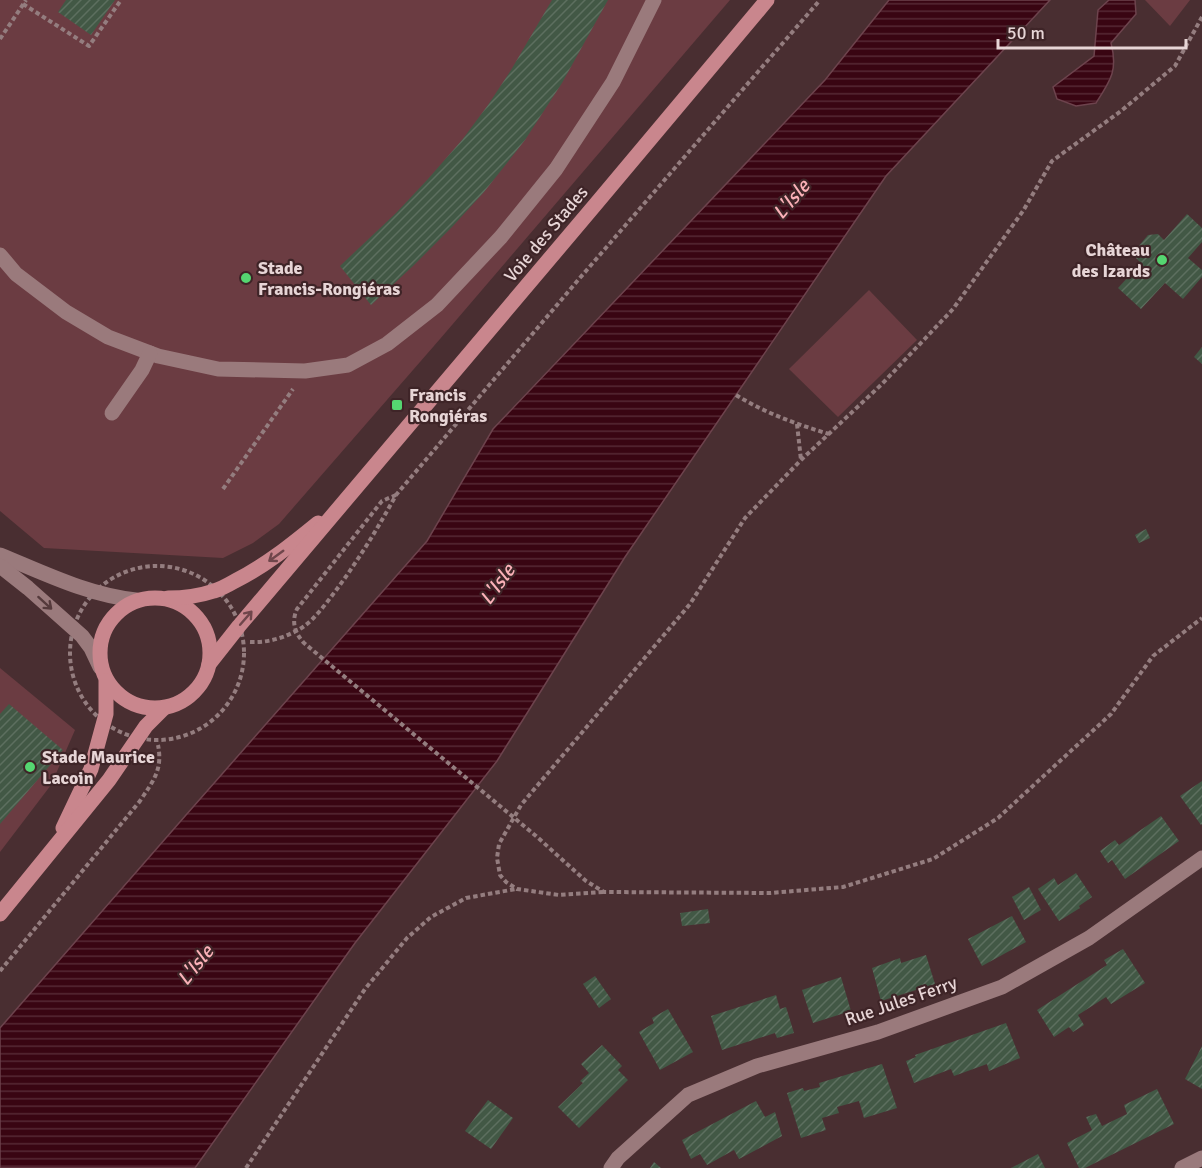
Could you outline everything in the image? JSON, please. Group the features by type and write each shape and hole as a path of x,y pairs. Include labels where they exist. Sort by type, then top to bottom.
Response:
{"main road":[{"name":"Voie des Stades","path":"209,664 767,0"},
{"name":"Voie des Stades","path":"166,598 183,598 217,590 249,574 272,560 354,491"},
{"path":"52,852 91,769 104,724 106,714 99,651 102,634 110,620 121,608 136,600 151,597 166,598 183,605 196,616 205,630 210,647 209,664 205,677 188,698 177,704 164,708 147,708 131,704 117,694 103,674"},
{"path":"0,914 109,780 146,726 164,708"}],"street":[{"path":"0,255 16,274 66,312 108,337 158,356 219,369 305,371 348,365 387,344 437,305 501,237 556,169 613,81 654,0"},
{"path":"111,413 142,370 150,353"},
{"path":"0,555 94,592 121,599 136,600"},
{"path":"0,566 82,636 103,674"},
{"name":"Rue Jules Ferry","path":"611,1168 618,1158 688,1095 757,1066 878,1032 1002,987 1089,938 1202,858"},
{"path":"1182,1168 1202,1158"}],"path":[{"path":"0,39 25,2 88,46 121,0"},
{"path":"244,642 275,640 305,626 326,604 374,535 396,495 818,1"},
{"path":"517,889 500,875 497,858 500,844 521,805 690,604 744,518 801,460 882,384 952,309 1023,211 1052,161 1121,111 1175,66 1202,17"},
{"path":"223,489 305,371"},
{"path":"736,395 797,424 829,434"},
{"path":"797,424 801,460"},
{"path":"396,495 382,501 297,609 294,615 297,635 536,836 586,881 604,892"},
{"path":"154,565 175,567 197,575 217,590 232,608 243,635 245,651 243,672 236,692 225,709 202,729 181,738 157,741 118,732 104,724 85,705 73,680 69,652 73,628 79,613 94,592 111,578 132,569 154,565"},
{"path":"246,1168 365,989 407,938 431,917 465,898 517,889 559,896 604,892 770,893 843,887 933,859 998,818 1111,714 1153,656 1202,618"},
{"path":"0,971 140,801 158,770 160,762 157,741"}],"shaded area":[{"name":"Stade Francis-Rongiéras","path":"0,0 730,0 279,524 253,543 223,558 44,548 0,511"},
{"path":"1145,0 1190,0 1170,26"},
{"path":"869,290 917,340 838,417 789,369"},
{"name":"Stade Maurice Lacoin","path":"0,668 75,730 51,785 0,852"}],"water":[{"name":"L'Isle","path":"889,0 1050,0 886,176 625,557 497,761 355,943 195,1168 0,1168 0,1028 427,541 493,429 825,80"},
{"path":"1109,0 1135,0 1136,14 1111,43 1114,61 1109,81 1096,103 1076,106 1057,99 1053,87 1094,56 1098,10"}],"building":[{"path":"66,0 115,0 91,35 58,12"},
{"path":"552,0 608,0 562,83 525,140 484,192 453,226 371,305 340,266 396,213 462,140 511,70"},
{"name":"Château des Izards","path":"1187,214 1202,228 1202,242 1188,258 1202,270 1202,277 1183,299 1165,283 1141,309 1118,288 1141,263 1136,258 1137,248 1148,235 1158,234 1164,240"},
{"path":"1202,347 1202,364 1194,357"},
{"path":"1146,529 1150,538 1139,543 1135,535"},
{"path":"9,704 63,750 0,824 0,714"},
{"path":"1202,781 1202,824 1201,825 1180,796"},
{"path":"1161,816 1179,841 1125,879 1112,860 1108,863 1100,851 1115,840 1119,845"},
{"path":"1076,873 1092,897 1079,906 1080,908 1059,921 1038,889 1054,878 1058,885"},
{"path":"1029,887 1041,910 1024,920 1012,897"},
{"path":"708,909 710,923 682,926 680,913"},
{"path":"1012,916 1026,942 982,966 968,939"},
{"path":"1123,949 1145,983 1111,1004 1106,997 1078,1015 1084,1025 1073,1032 1069,1027 1054,1037 1037,1010 1107,965 1104,960"},
{"path":"926,955 935,984 881,1001 872,968 900,958 901,963"},
{"path":"595,976 611,999 599,1008 583,984"},
{"path":"841,977 851,1011 813,1023 802,990"},
{"path":"776,995 780,1009 786,1007 794,1033 777,1038 775,1033 722,1050 711,1016"},
{"path":"668,1009 693,1052 660,1070 639,1032 654,1023 652,1018"},
{"path":"1006,1023 1020,1058 989,1071 987,1064 954,1076 951,1069 914,1083 906,1061 916,1057 915,1055"},
{"path":"602,1045 622,1066 618,1070 628,1080 579,1128 558,1107 583,1083 580,1081 589,1073 581,1064"},
{"path":"1202,1046 1202,1089 1185,1079"},
{"path":"882,1064 897,1108 864,1118 859,1101 837,1107 839,1113 822,1118 826,1130 801,1138 787,1093 803,1088 804,1091 820,1087 819,1083"},
{"path":"1157,1089 1174,1124 1085,1168 1079,1168 1067,1143 1092,1130 1086,1117 1096,1114 1102,1126 1127,1114 1124,1105"},
{"path":"488,1100 513,1118 491,1149 465,1131"},
{"path":"756,1101 765,1117 775,1112 782,1136 739,1159 734,1150 707,1165 700,1154 691,1159 682,1140"},
{"path":"1038,1154 1045,1168 1011,1168"},
{"path":"654,1162 661,1168 650,1168"}],"place":[{"name":"Château des Izards","path":"1162,260"},
{"name":"Stade Francis-Rongiéras","path":"246,278"},
{"name":"Francis Rongiéras","path":"397,405"},
{"name":"Stade Maurice Lacoin","path":"30,767"}]}
